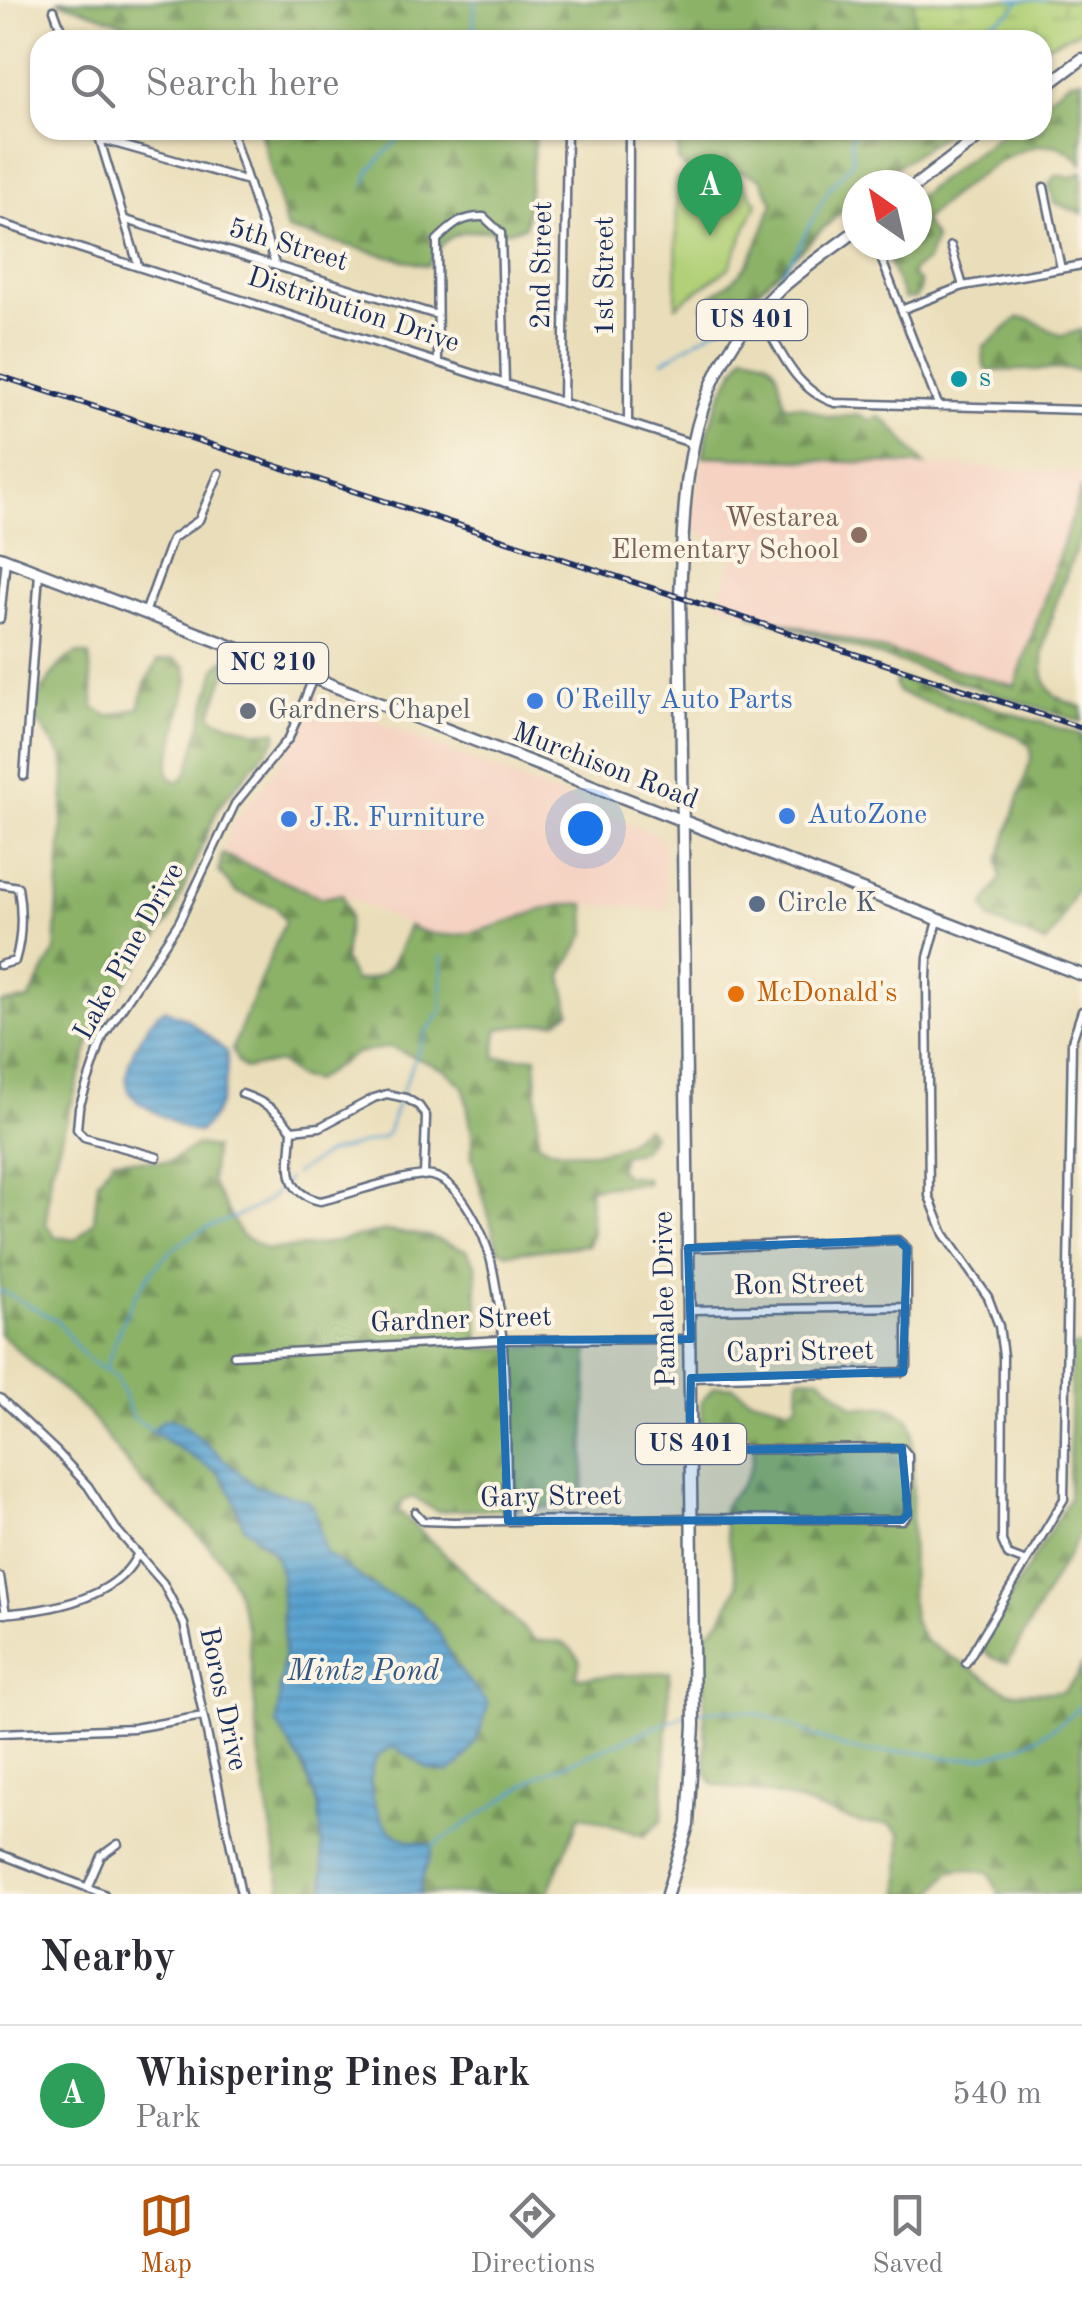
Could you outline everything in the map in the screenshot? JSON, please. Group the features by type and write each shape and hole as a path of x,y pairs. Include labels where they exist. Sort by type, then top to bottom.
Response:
{"main road":[{"path":"1052,82 1082,59"},
{"path":"932,173 975,140"},
{"name":"US 401","path":"683,821 680,598 683,498 691,443 721,364 758,312 842,242"},
{"name":"Murchison Road","path":"3,558 1082,975"},
{"name":"Pamalee Drive","path":"668,1894 688,1825 692,1786 691,1310 683,821"}],"street":[{"path":"54,10 61,30"},
{"path":"100,140 139,266"},
{"path":"117,140 248,181"},
{"path":"234,140 276,266"},
{"name":"2nd Street","path":"563,402 567,140"},
{"name":"1st Street","path":"628,423 629,140"},
{"path":"1044,187 1061,268"},
{"path":"438,363 438,240 456,221 484,217 500,234 504,384"},
{"name":"5th Street","path":"126,220 437,314"},
{"name":"Distribution Drive","path":"0,223 691,443"},
{"path":"950,246 963,286"},
{"path":"882,260 938,407"},
{"path":"901,310 963,286 1082,265"},
{"path":"758,312 794,374 816,396 845,404 1082,410"},
{"path":"145,613 172,540 200,520 219,473"},
{"path":"0,619 3,558"},
{"path":"24,776 39,572"},
{"name":"Lake Pine Drive","path":"157,1157 84,1137 77,1130 78,1108 102,1037 179,922 236,804 289,738 313,678"},
{"path":"0,884 18,888 20,944 14,960 0,965"},
{"path":"938,921 927,978 927,1181 939,1226 988,1297 999,1326 1003,1356 1002,1541 1008,1554 1026,1562"},
{"path":"966,1663 1064,1500 1072,1041 1082,1011"},
{"path":"242,1094 278,1111 292,1130 290,1177 296,1191 307,1198 320,1201 433,1176 448,1185 476,1220 492,1263 500,1340 508,1521"},
{"path":"292,1130 320,1127 387,1094 406,1098 426,1116 424,1176"},
{"path":"688,1248 898,1240 907,1248 907,1307"},
{"name":"Ron Street","path":"691,1310 907,1307"},
{"name":"Capri Street","path":"691,1378 897,1374 907,1366 907,1307"},
{"name":"Gardner Street","path":"234,1355 500,1340 691,1339"},
{"name":"Boros Drive","path":"0,1398 71,1466 116,1529 163,1582 180,1614 241,1894"},
{"name":"Gary Street","path":"415,1512 423,1520 508,1521 902,1520 908,1514 908,1455 902,1448 692,1450"},
{"path":"0,1576 3,1614 59,1608 88,1597 114,1580 138,1553"},
{"path":"0,1734 134,1728 203,1716"},
{"path":"88,1888 102,1856 118,1844"},
{"path":"0,1854 104,1894"}],"highlighted area":[{"path":"898,1240 907,1248 903,1372 691,1378 690,1417 692,1450 902,1448 908,1514 902,1520 508,1521 501,1340 691,1339 688,1248"}],"shaded area":[{"path":"703,456 1082,472 1082,486 1015,686 717,604 736,549 691,529"},
{"path":"316,697 657,835 664,845 667,909 567,903 478,934 423,932 342,894 322,899 222,854 236,820 280,764"}],"green space":[{"path":"57,0 914,0 916,30 142,30"},
{"path":"914,0 1082,0 1082,30 1052,43 1052,30 914,27"},
{"path":"1082,78 1082,166 1066,150 1050,145 1032,147 991,167 932,213 932,186 993,140 1052,140 1052,94 1070,81"},
{"path":"263,140 535,140 525,226 457,235 444,243 427,266 287,230"},
{"path":"679,140 936,140 892,170 842,170 842,211 742,305 721,316 703,307 750,259 773,203 761,179 755,176 736,171 702,175 678,162"},
{"path":"1082,171 1082,214 1054,202 1049,184 1056,175 1074,177"},
{"path":"736,174 757,203 729,268 676,306 677,179"},
{"path":"888,260 927,260 911,276 920,281 920,291 915,298 904,299"},
{"path":"1018,318 1030,319 1062,336 1082,330 1082,371 989,371 984,367 983,348"},
{"path":"745,354 772,364 785,405 802,406 828,417 861,415 870,421 878,416 925,465 703,456 718,402"},
{"path":"1082,487 1081,533 1052,616 1043,661 1045,680 1054,695 1082,707 1082,722 749,613 1015,686"},
{"path":"78,653 89,655 94,708 108,716 139,708 145,684 158,661 174,659 185,666 188,680 168,768 170,778 179,782 188,772 216,669 225,659 228,665 211,714 215,719 258,732 276,731 276,739 219,806 170,920 95,1025 51,1172 46,1224 56,1237 76,1240 94,1221 98,1181 114,1159 169,1162 197,1145 214,1148 211,1182 241,1235 267,1250 313,1246 386,1231 428,1236 466,1250 476,1265 479,1349 588,1345 583,1506 437,1511 412,1497 403,1501 398,1510 536,1641 567,1645 580,1661 576,1678 670,1672 662,1819 644,1836 580,1815 548,1894 420,1894 429,1843 400,1837 384,1822 373,1798 371,1772 383,1752 395,1747 439,1773 487,1704 455,1665 438,1631 417,1608 381,1592 325,1553 319,1520 307,1501 255,1486 183,1424 152,1432 219,1473 233,1495 243,1525 273,1553 281,1574 284,1666 279,1689 298,1756 319,1807 325,1888 325,1894 282,1894 259,1751 248,1631 235,1587 221,1560 185,1520 144,1485 86,1411 0,1334 0,1003 29,1000 55,951 65,773 63,757 33,715 50,679 63,662"},
{"path":"896,678 1082,735 1082,876 1046,943 991,920 984,906 1001,878 999,861 1031,759 1031,747 1018,736 899,693"},
{"path":"222,854 322,898 342,894 349,915 344,960 354,981 377,976 391,965 409,926 433,934 455,935 477,932 541,910 585,904 586,933 562,975 570,1012 557,1021 498,1029 495,1058 536,1057 538,1143 557,1150 595,1152 618,1147 646,1127 652,1135 647,1144 638,1152 623,1154 618,1169 625,1175 646,1178 647,1183 589,1188 592,1234 588,1245 508,1253 498,1248 472,1157 464,1087 445,1070 391,1047 356,1053 314,1081 297,1077 279,1062 245,1069 232,1049 285,921 276,907 236,892 219,872"},
{"path":"1071,1346 1082,1346 1082,1529 1008,1663 983,1650 985,1639 1069,1499"},
{"path":"799,1377 821,1378 853,1407 891,1407 909,1419 913,1430 911,1604 924,1640 1009,1692 1062,1692 1076,1678 1082,1664 1082,1894 999,1894 989,1873 962,1869 949,1872 933,1894 900,1894 901,1833 890,1824 860,1823 784,1797 713,1784 706,1772 703,1638 720,1620 738,1586 722,1512 749,1473 754,1440 744,1431 727,1431 724,1439 713,1441 702,1437 701,1402 714,1387 733,1386 748,1397 790,1408 798,1404"}],"water":[{"path":"163,1009 186,1018 227,1052 222,1095 214,1115 199,1132 189,1131 142,1104 127,1085 135,1048"},
{"name":"Mintz Pond","path":"163,1420 183,1424 255,1486 307,1500 313,1506 325,1553 381,1592 417,1608 438,1631 455,1665 488,1704 470,1752 448,1773 429,1769 395,1747 382,1752 375,1761 370,1785 386,1824 403,1838 432,1845 420,1894 325,1894 319,1807 304,1767 277,1724 284,1648 281,1574 274,1553 243,1525 233,1495 219,1473 152,1431"}],"waterway":[{"path":"472,30 475,0"},
{"path":"1011,0 1046,0"},
{"path":"974,30 1011,12 1019,2"},
{"path":"365,185 370,170 398,140"},
{"path":"765,298 796,251 830,187 850,165 851,140"},
{"path":"663,361 753,311"},
{"path":"401,1093 426,1032 442,1011 442,956"},
{"path":"294,1174 328,1153 382,1138 388,1132 398,1101"},
{"path":"106,1369 137,1292 162,1259 195,1234 258,1206 288,1179"},
{"path":"0,1290 56,1320 86,1358 117,1378 133,1418 154,1431"},
{"path":"697,1712 757,1714 860,1751 968,1758 1021,1745 1054,1727 1082,1705"},
{"path":"432,1847 540,1775 689,1713"}],"railway":[{"path":"0,376 1082,728"}],"place":[{"name":"Whispering Pines Park","path":"710,236"},
{"name":"s","path":"959,379"},
{"name":"Westarea Elementary School","path":"859,535"},
{"name":"O'Reilly Auto Parts","path":"535,701"},
{"name":"Gardners Chapel","path":"248,711"},
{"name":"AutoZone","path":"787,816"},
{"name":"J.R. Furniture","path":"289,819"},
{"name":"Circle K","path":"757,904"},
{"name":"McDonald's","path":"736,994"}]}
